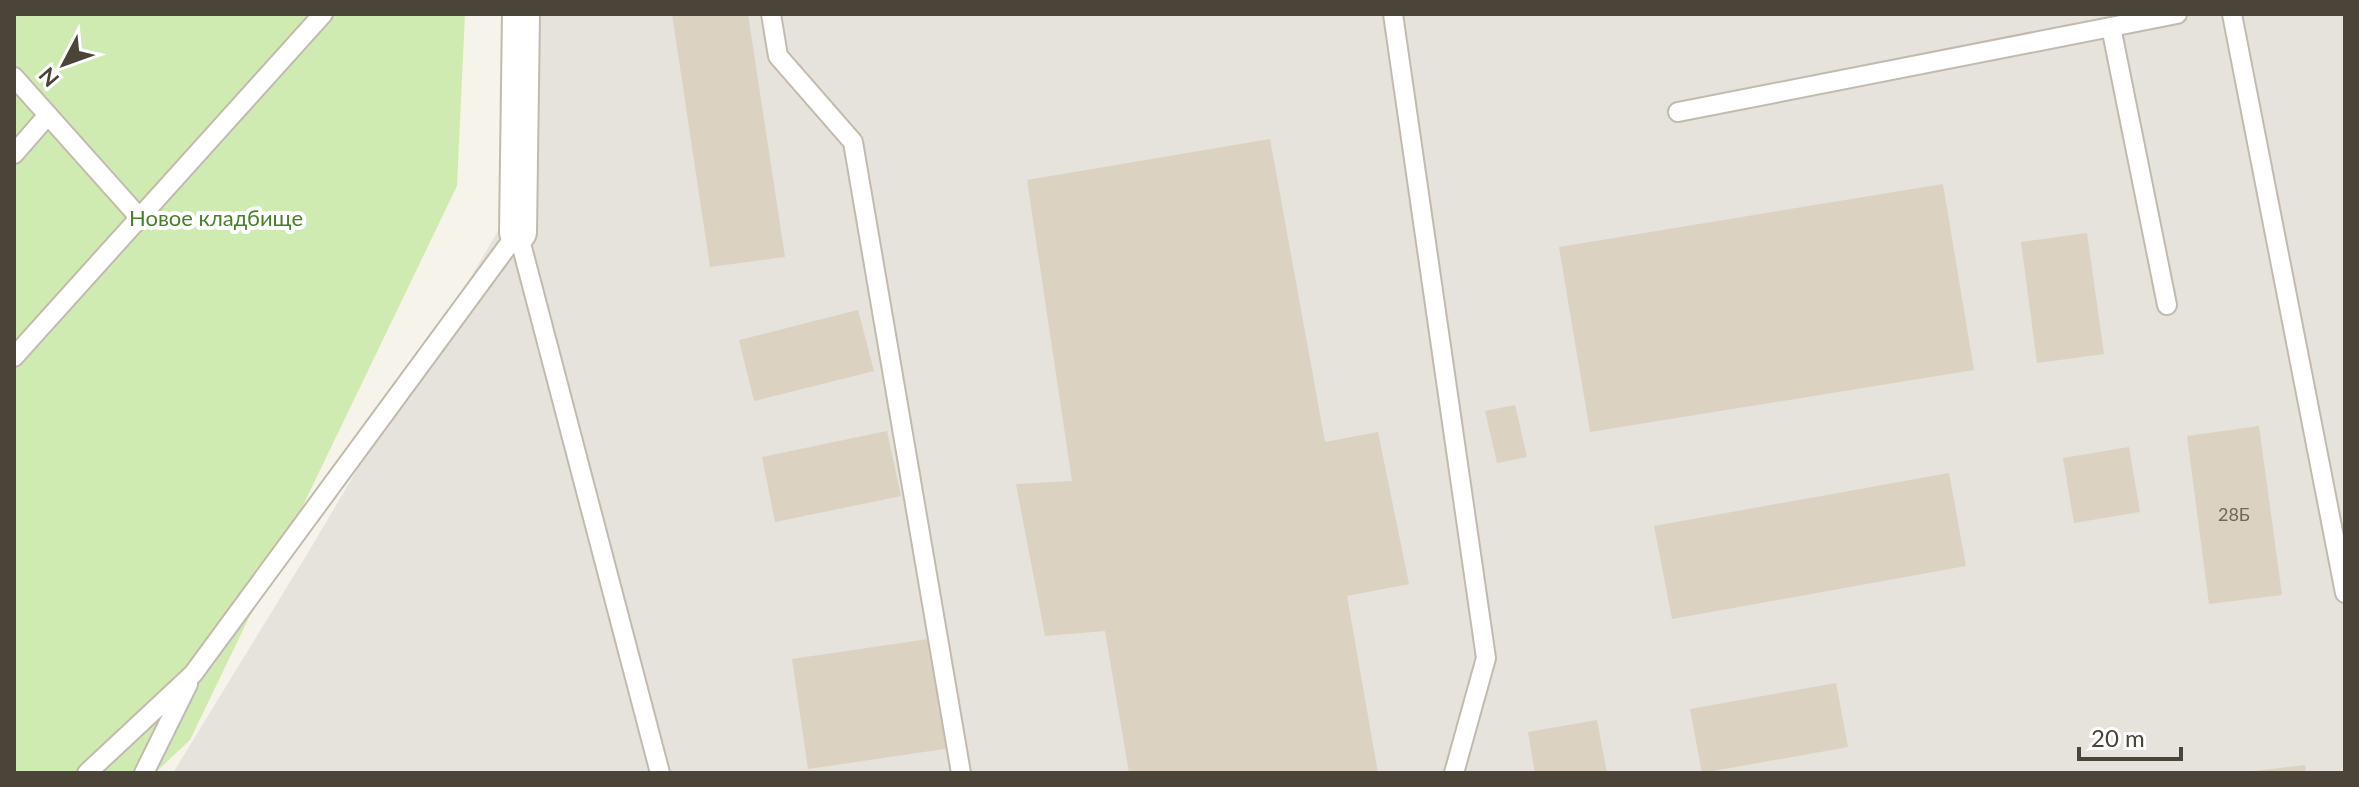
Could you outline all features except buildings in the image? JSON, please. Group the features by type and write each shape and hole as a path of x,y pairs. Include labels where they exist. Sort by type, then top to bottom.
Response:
{"street":[{"path":"518,232 521,14"}],"lane":[{"path":"14,357 323,14"},
{"path":"771,14 778,56 853,142 961,773"},
{"path":"1393,14 1486,658 1454,773"},
{"path":"1678,112 2177,14"},
{"path":"2232,14 2345,593"},
{"path":"2111,27 2167,305"},
{"path":"14,77 139,217"},
{"path":"14,154 48,115"},
{"path":"144,773 193,674 518,232"},
{"path":"518,232 660,773"},
{"path":"87,773 193,674"}],"shaded area":[{"path":"533,14 2345,14 2345,773 173,773 312,546 527,182"}],"green space":[{"name":"Новое кладбище","path":"14,14 465,14 457,186 190,740 155,773 14,773"}]}
